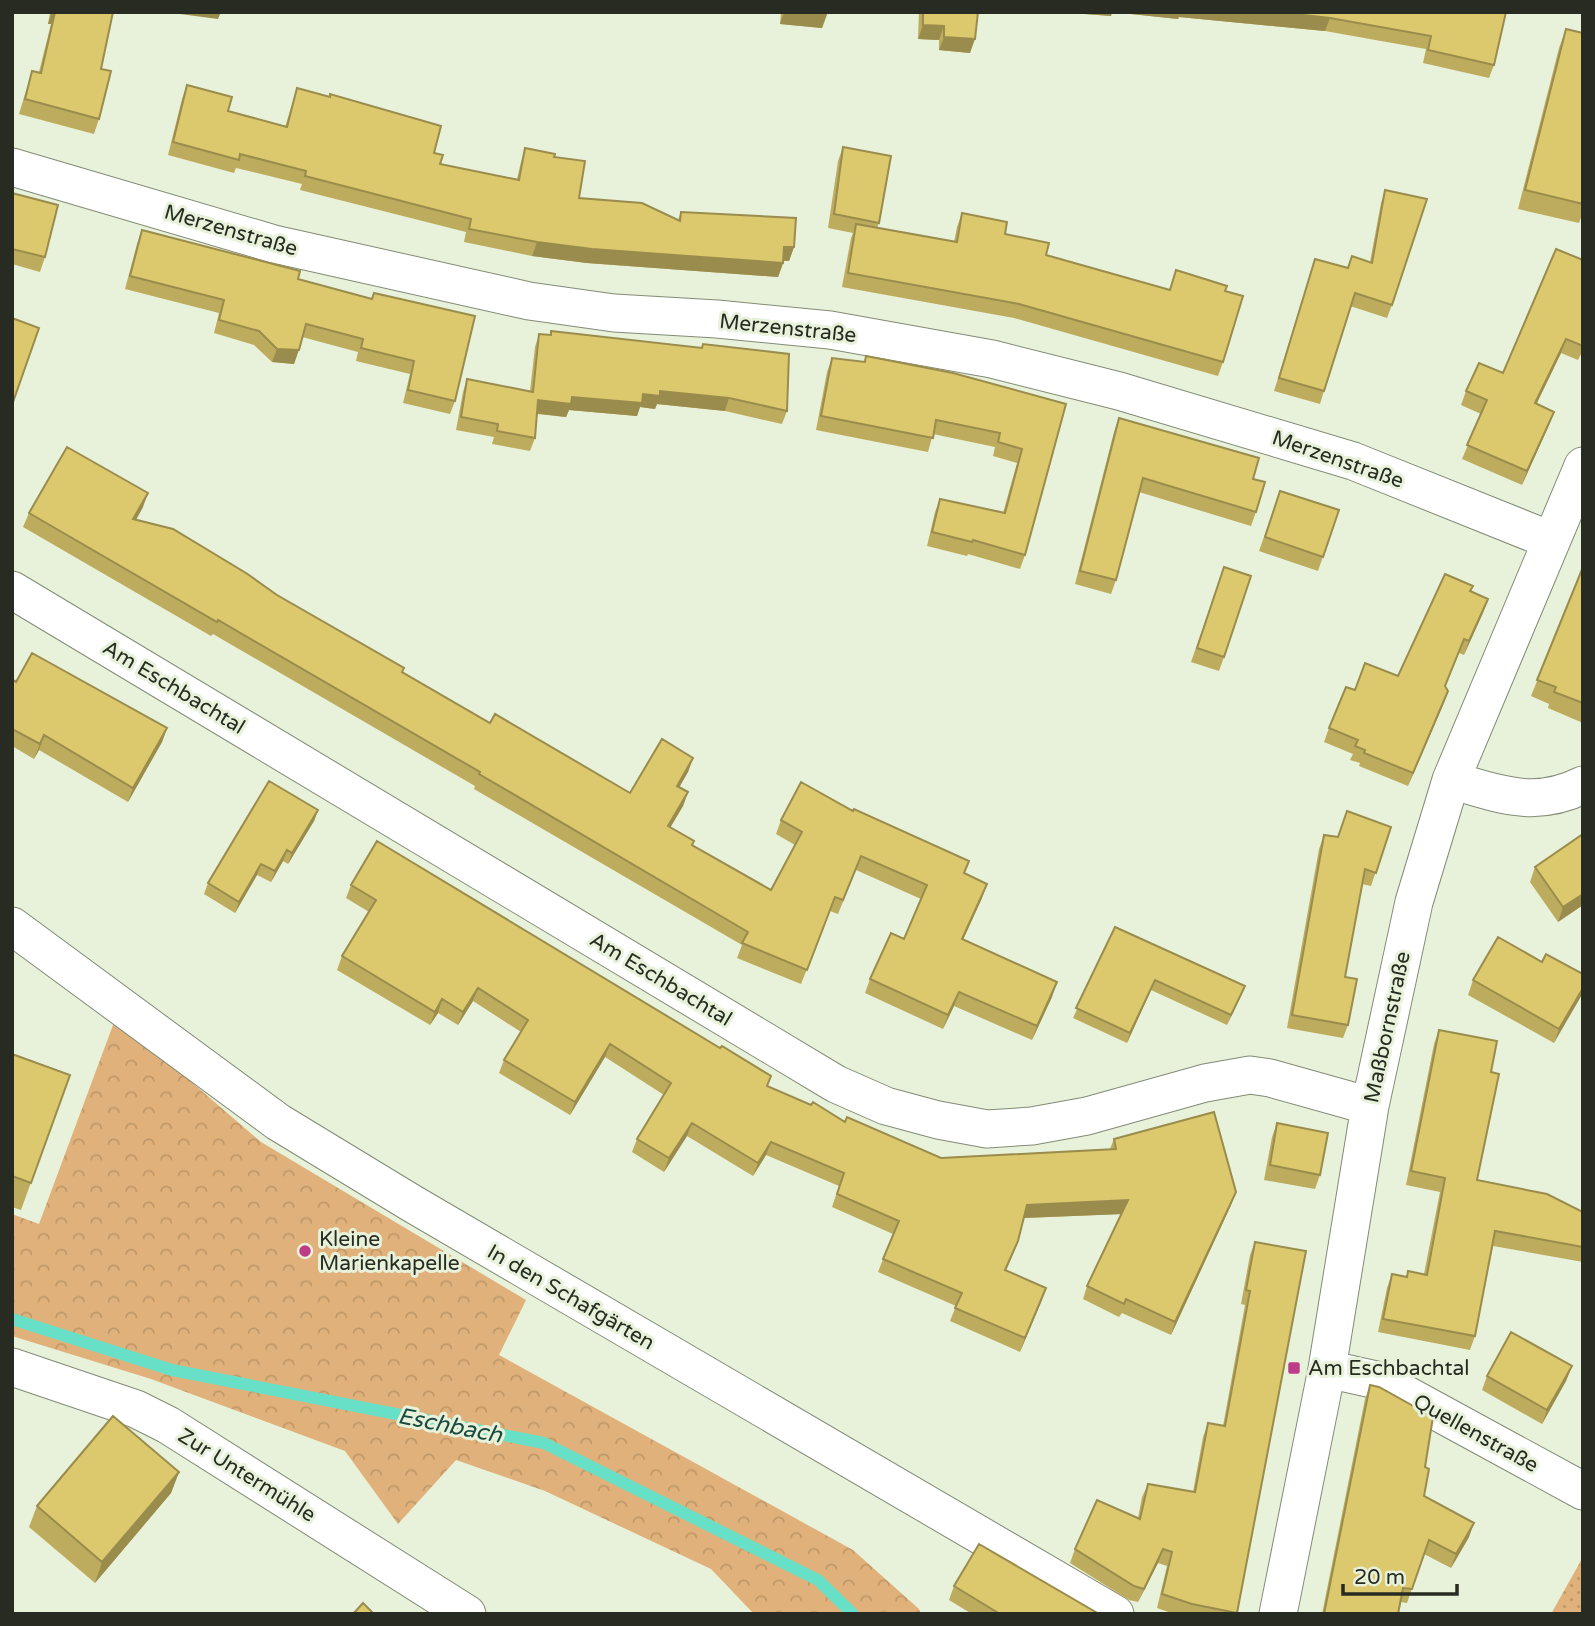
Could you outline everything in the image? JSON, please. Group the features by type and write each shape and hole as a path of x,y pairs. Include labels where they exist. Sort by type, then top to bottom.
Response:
{"street":[{"name":"Merzenstraße","path":"12,167 274,244 529,301 614,313 830,330 992,359 1119,391 1353,461 1550,540"},
{"name":"Maßbornstraße","path":"1278,1614 1327,1369 1370,1106 1414,902 1451,780 1583,466"},
{"name":"Am Eschbachtal","path":"12,590 836,1084 886,1106 938,1120 987,1129 1032,1126 1087,1116 1205,1083 1250,1075 1370,1106"},
{"path":"1451,780 1527,799 1568,792 1583,785"},
{"name":"In den Schafgärten","path":"12,926 278,1122 436,1218 1115,1614"},
{"name":"Zur Untermühle","path":"12,1367 136,1409 168,1425 467,1614"},
{"name":"Quellenstraße","path":"1327,1369 1381,1381 1583,1491"}],"green space":[{"path":"116,1017 261,1142 526,1300 499,1355 853,1550 919,1609 921,1614 754,1614 711,1569 545,1491 456,1460 398,1524 345,1451 151,1379 12,1336 12,1214 39,1224"},
{"path":"1583,1557 1583,1614 1551,1614"}],"building":[{"path":"55,12 113,12 101,69 111,71 99,119 25,99 32,71 41,73"},
{"path":"923,12 978,12 975,39 944,37 944,26 923,25"},
{"path":"1277,12 1506,12 1494,65 1428,50 1431,36 1330,18"},
{"path":"1566,29 1583,33 1583,204 1525,190"},
{"path":"187,85 232,97 228,111 287,127 297,88 330,97 330,94 441,126 434,153 443,155 440,164 519,180 525,148 555,154 554,157 585,161 579,198 642,203 680,221 681,212 796,218 794,247 784,247 783,263 592,249 469,229 471,219 305,176 306,171 240,154 239,160 173,142"},
{"path":"843,147 891,156 879,223 834,214"},
{"path":"1385,190 1427,199 1392,305 1355,293 1324,391 1279,378 1315,259 1348,268 1352,256 1372,263"},
{"path":"12,193 58,205 45,257 12,249"},
{"path":"962,213 1007,222 1005,234 1049,243 1046,255 1170,290 1176,270 1227,286 1225,291 1243,296 1223,362 1019,304 848,273 856,224 957,242"},
{"path":"142,230 300,271 298,279 372,299 374,293 475,316 455,401 408,390 414,361 361,348 363,339 306,324 299,350 277,349 259,331 219,320 224,300 130,276"},
{"path":"1556,249 1583,260 1583,346 1566,339 1535,403 1554,412 1527,471 1467,445 1487,400 1466,391 1479,363 1503,373"},
{"path":"12,318 39,328 12,405"},
{"path":"551,331 702,348 703,344 789,354 787,411 729,398 660,391 660,396 643,394 642,403 572,397 571,404 538,400 535,438 497,431 498,424 461,417 467,379 533,392 539,334 551,335"},
{"path":"866,356 953,373 1066,404 1025,555 932,532 940,499 1005,513 1022,449 998,442 1000,433 936,420 933,438 821,416 832,358 865,362"},
{"path":"1119,418 1259,458 1253,479 1265,482 1256,512 1143,478 1116,580 1080,571"},
{"path":"67,447 148,493 133,519 173,529 277,595 404,668 402,672 490,723 495,714 630,793 662,739 693,758 677,786 688,792 668,826 694,841 692,845 771,890 802,832 781,820 801,782 853,811 854,809 969,861 964,873 987,884 962,939 1057,982 1037,1026 959,992 948,1015 870,979 891,933 904,939 927,885 861,856 843,900 835,897 807,970 742,943 748,932 479,774 480,772 29,513"},
{"path":"1280,491 1339,510 1323,557 1265,537"},
{"path":"1224,567 1251,576 1224,657 1197,648"},
{"path":"1583,567 1583,703 1554,692 1556,687 1537,680"},
{"path":"1445,574 1473,586 1470,591 1488,599 1469,641 1464,639 1445,686 1448,691 1413,773 1364,753 1365,750 1355,746 1358,740 1329,728 1346,687 1355,690 1365,663 1398,676"},
{"path":"32,653 167,728 133,788 44,735 40,744 12,729 12,679 16,682"},
{"path":"269,781 318,810 292,853 287,850 275,871 261,864 239,902 208,883"},
{"path":"1347,811 1391,827 1376,873 1365,869 1345,977 1357,979 1348,1025 1292,1015 1324,835 1338,837"},
{"path":"1583,834 1583,894 1563,907 1535,867"},
{"path":"377,841 771,1076 767,1086 811,1105 813,1102 845,1122 847,1117 941,1158 1116,1149 1114,1139 1214,1112 1236,1192 1175,1322 1126,1299 1124,1304 1087,1286 1128,1200 1027,1205 1018,1241 1005,1270 1046,1288 1025,1338 955,1308 962,1293 883,1259 899,1221 837,1194 844,1173 771,1142 758,1163 692,1123 669,1158 637,1139 671,1083 610,1044 575,1102 504,1060 528,1020 478,988 463,1012 442,999 435,1012 342,956 376,900 351,885"},
{"path":"1115,927 1245,986 1231,1015 1155,980 1130,1033 1076,1008"},
{"path":"1498,937 1542,962 1546,954 1583,974 1583,988 1559,1029 1473,980"},
{"path":"1439,1030 1497,1041 1491,1072 1499,1074 1477,1180 1547,1194 1583,1212 1583,1247 1495,1231 1475,1336 1383,1319 1392,1274 1407,1277 1408,1271 1427,1275 1445,1178 1411,1171"},
{"path":"12,1054 70,1075 31,1183 12,1176"},
{"path":"1277,1123 1328,1133 1320,1175 1270,1165"},
{"path":"1255,1242 1306,1251 1237,1613 1192,1604 1162,1594 1172,1552 1163,1549 1144,1589 1134,1586 1075,1549 1097,1500 1140,1519 1148,1484 1195,1492 1208,1423 1225,1426 1250,1291 1246,1290"},
{"path":"1511,1332 1572,1366 1547,1410 1487,1376"},
{"path":"1370,1385 1379,1387 1433,1417 1425,1467 1429,1469 1424,1496 1474,1523 1456,1554 1429,1540 1412,1589 1403,1588 1398,1614 1324,1614"},
{"path":"113,1416 179,1472 102,1562 37,1506"},
{"path":"979,1544 1099,1614 1000,1614 954,1586"},
{"path":"363,1603 374,1614 353,1614"}],"waterway":[{"name":"Eschbach","path":"12,1319 172,1370 544,1443 818,1580 853,1614"}],"place":[{"name":"Kleine Marienkapelle","path":"305,1251"},
{"name":"Am Eschbachtal","path":"1294,1368"}]}
